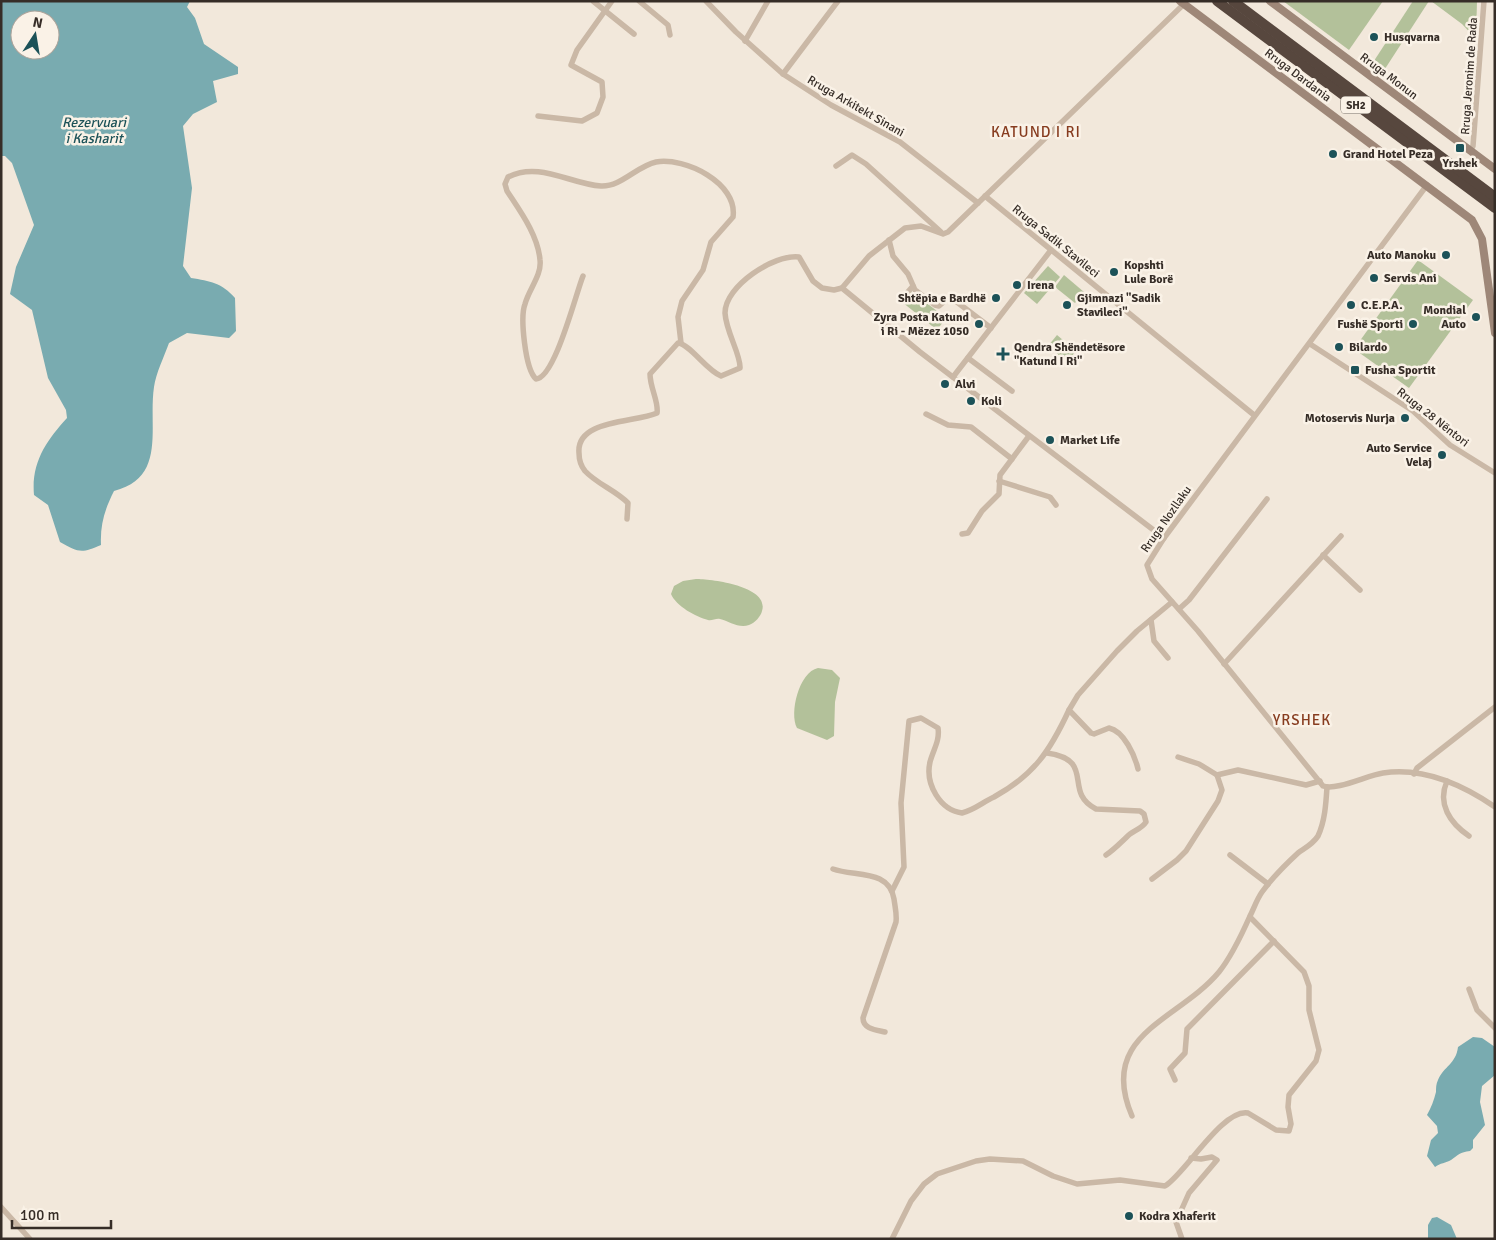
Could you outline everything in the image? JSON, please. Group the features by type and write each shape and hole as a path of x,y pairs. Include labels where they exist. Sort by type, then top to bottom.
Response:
{"highway":[{"name":"SH2","path":"1217,1 1495,208"},
{"name":"SH2","path":"1232,1 1495,197"}],"main road":[{"name":"Rruga Monun","path":"1270,1 1495,169"},
{"name":"Rruga Dardania","path":"1182,3 1469,217 1478,227 1482,239 1495,334"}],"street":[{"path":"593,1 634,34"},
{"path":"538,116 582,122 597,113 603,98 602,82 571,65 577,50 612,1"},
{"path":"639,1 668,25 670,35"},
{"name":"Rruga Arkitekt Sinani","path":"706,1 745,41 783,74 831,105 900,142 978,203"},
{"path":"745,41 768,1"},
{"path":"783,74 838,1"},
{"name":"Rruga Jeronim de Rada","path":"1470,151 1473,146 1484,1"},
{"path":"943,234 978,203 1182,3"},
{"path":"836,166 852,155 866,164 943,234"},
{"path":"583,276 569,314 567,328 548,368 543,376 536,379 530,366 522,316 530,289 539,272 540,262 530,229 507,191 505,184 508,177 538,172 601,186 623,179 654,163 667,162 684,166 716,181 732,198 733,217 711,242 703,270 682,301 678,317 681,342 711,371 725,376 740,368 740,365 728,332 725,311 734,291 748,277 761,268 790,258 799,257 817,284 829,290 842,288 869,256 905,228 914,225 943,234"},
{"name":"Rruga Nozllaku","path":"1327,787 1152,579 1147,568 1149,559 1164,538 1427,185"},
{"name":"Rruga Sadik Stavileci","path":"985,196 1254,415"},
{"path":"889,240 893,256 908,274 913,286 935,305 938,306 947,299 952,299 991,328"},
{"path":"953,377 1051,250"},
{"path":"900,301 913,286"},
{"path":"842,288 953,377 1164,538"},
{"path":"627,519 628,503 620,495 583,469 579,446 584,435 597,428 657,413 658,406 650,387 650,374 675,345 681,342"},
{"name":"Rruga 28 Nëntori","path":"1310,344 1413,411 1450,445 1495,473"},
{"path":"968,358 1012,391"},
{"path":"926,414 945,424 971,427 1012,459"},
{"path":"962,534 968,533 982,511 999,494 1000,475 1029,436"},
{"path":"999,481 1050,497 1056,505"},
{"path":"1179,609 1189,600 1267,499"},
{"path":"1224,664 1341,536"},
{"path":"1324,555 1360,590"},
{"path":"892,891 904,867 900,803 908,724 912,718 926,720 938,728 930,761 929,775 939,800 957,812 968,812 1004,792 1020,780 1047,752 1078,695 1137,631 1172,602"},
{"path":"1151,620 1154,641 1168,658"},
{"path":"1414,774 1417,768 1495,707"},
{"path":"1069,710 1091,733 1094,734 1109,728 1115,730 1135,756 1138,769"},
{"path":"1047,752 1064,756 1073,763 1082,796 1090,806 1096,809 1140,811 1144,814 1146,822 1143,826 1129,835 1119,847 1106,855"},
{"path":"1152,879 1186,851 1218,802 1222,790 1217,775 1199,764 1178,757"},
{"path":"1217,775 1238,770 1306,785 1320,781"},
{"path":"1132,1116 1124,1098 1122,1083 1125,1067 1136,1044 1166,1015 1212,980 1220,970 1250,917 1261,893 1317,836 1323,821 1327,787 1384,773 1414,774 1447,781 1470,790 1495,807"},
{"path":"1447,781 1442,794 1444,808 1462,831 1469,836"},
{"path":"1230,855 1268,884"},
{"path":"833,870 882,879 892,891 897,915 896,922 863,1018 863,1022 868,1027 885,1032"},
{"path":"892,1239 911,1201 924,1184 937,1174 963,1164 990,1159 1022,1161 1053,1176 1077,1184 1120,1180 1160,1187 1165,1186 1174,1179 1191,1158 1232,1118 1243,1112 1276,1130 1284,1132 1291,1128 1288,1107 1289,1095 1316,1061 1319,1050 1309,1010 1308,979 1300,967 1250,917"},
{"path":"1175,1080 1170,1069 1185,1053 1187,1029 1274,941"},
{"path":"1468,989 1477,1010 1495,1028"},
{"path":"1182,1239 1176,1222 1187,1197 1217,1160 1212,1157 1191,1158"},
{"path":"1,1207 30,1239"}],"green space":[{"path":"1283,1 1383,1 1349,50"},
{"path":"1413,1 1429,1 1381,75 1370,67"},
{"path":"1431,1 1477,1 1476,39 1462,24"},
{"name":"Fushë Sporti","path":"1418,260 1473,300 1409,388 1354,349"},
{"path":"1048,266 1060,277 1037,304 1024,293"},
{"path":"1064,275 1084,292 1075,303 1055,287"},
{"path":"911,291 946,318 937,330 902,302"},
{"path":"1057,335 1076,351 1067,362 1048,346"},
{"path":"696,579 714,580 749,590 757,595 762,602 760,615 751,624 742,626 720,619 708,620 692,614 677,603 671,594 674,586 683,581"},
{"path":"818,668 832,670 840,678 835,702 834,736 827,740 797,728 794,713 797,694 801,685 811,671"}],"water":[{"name":"Rezervuari i Kasharit","path":"1,1 190,1 187,7 195,18 204,44 238,67 238,74 213,81 217,102 193,114 183,126 192,188 183,266 191,278 215,284 225,289 235,298 236,331 229,338 187,333 169,343 154,387 152,449 148,463 142,475 131,484 114,491 104,517 101,530 101,545 89,550 76,550 60,542 48,505 34,495 35,472 42,452 67,418 66,410 48,378 32,310 10,294 16,267 34,225 12,163 5,156 1,156"},
{"path":"1473,1037 1482,1038 1495,1047 1495,1075 1482,1086 1480,1102 1485,1125 1473,1140 1473,1148 1470,1151 1461,1153 1435,1167 1427,1156 1431,1140 1438,1133 1437,1126 1427,1115 1440,1075 1455,1057 1458,1047"},
{"path":"1437,1217 1451,1225 1457,1239 1428,1239 1428,1225 1432,1218"}],"place":[{"name":"Husqvarna","path":"1374,37"},
{"name":"Yrshek","path":"1460,148"},
{"name":"Grand Hotel Peza","path":"1333,154"},
{"name":"Auto Manoku","path":"1446,255"},
{"name":"Kopshti Lule Borë","path":"1114,272"},
{"name":"Servis Ani","path":"1374,278"},
{"name":"Irena","path":"1017,285"},
{"name":"Shtëpia e Bardhë","path":"996,298"},
{"name":"Gjimnazi \"Sadik Stavileci\"","path":"1067,305"},
{"name":"C.E.P.A.","path":"1351,305"},
{"name":"Mondial Auto","path":"1476,317"},
{"name":"Zyra Posta Katund i Ri - Mëzez 1050","path":"979,324"},
{"name":"Fushë Sporti","path":"1413,324"},
{"name":"Bilardo","path":"1339,347"},
{"name":"Qendra Shëndetësore \"Katund I Ri\"","path":"1003,354"},
{"name":"Fusha Sportit","path":"1355,370"},
{"name":"Alvi","path":"945,384"},
{"name":"Koli","path":"971,401"},
{"name":"Motoservis Nurja","path":"1405,418"},
{"name":"Market Life","path":"1050,440"},
{"name":"Auto Service Velaj","path":"1442,455"},
{"name":"Kodra Xhaferit","path":"1129,1216"}],"district":[{"name":"KATUND I RI","path":"1036,132"},
{"name":"YRSHEK","path":"1302,720"}]}
